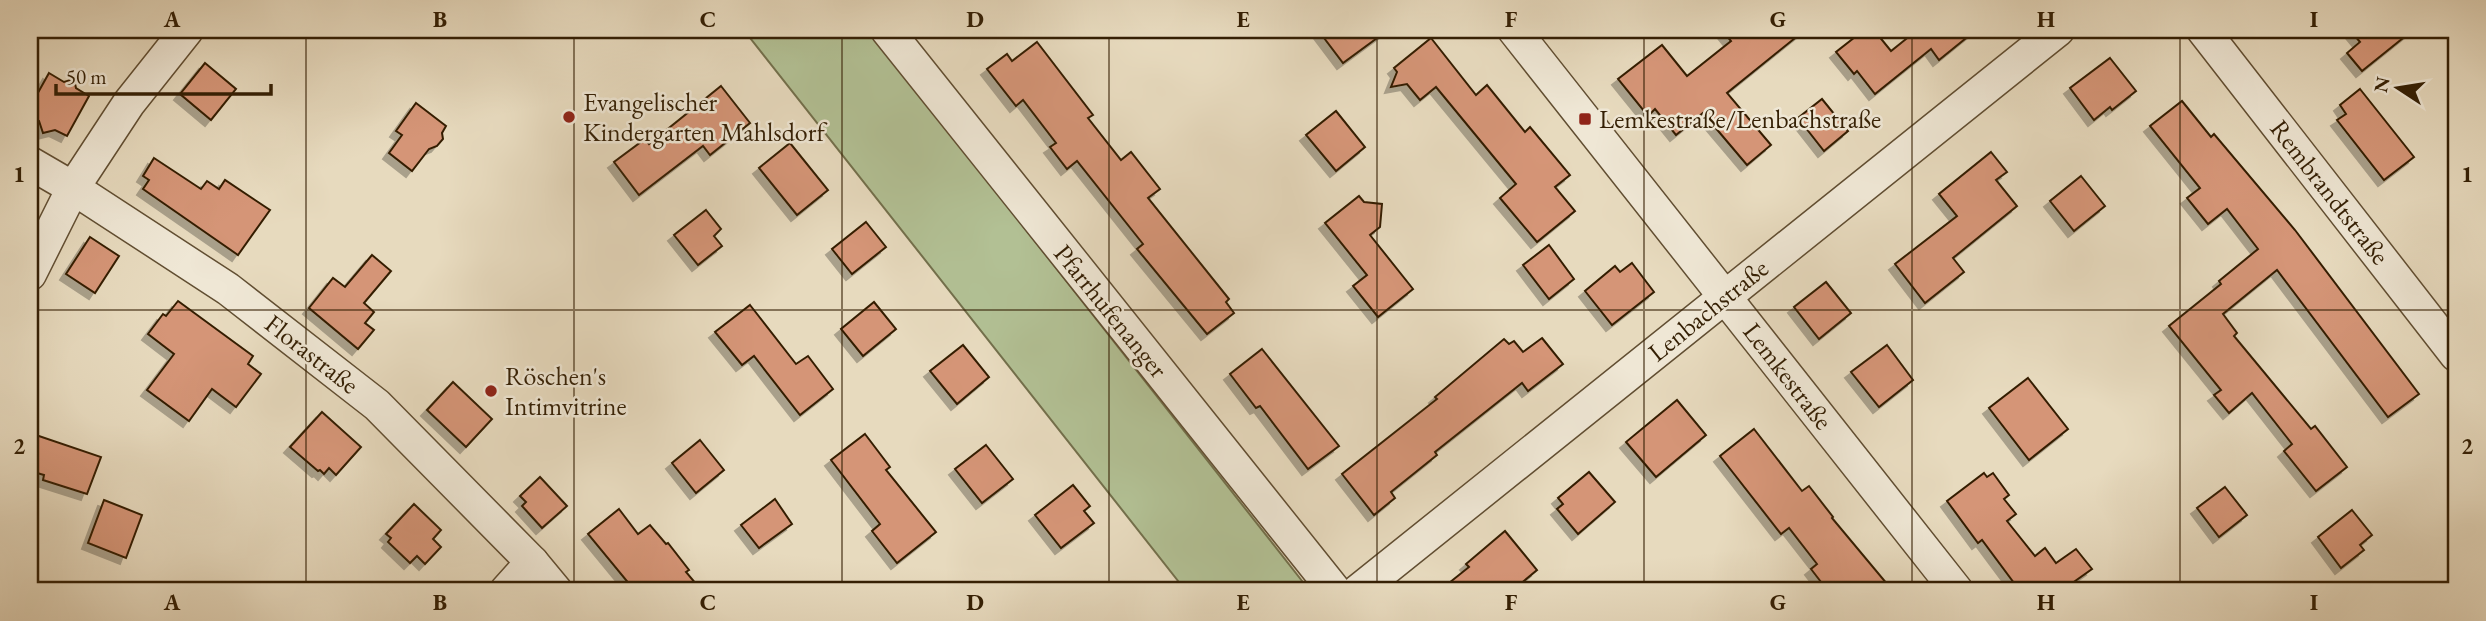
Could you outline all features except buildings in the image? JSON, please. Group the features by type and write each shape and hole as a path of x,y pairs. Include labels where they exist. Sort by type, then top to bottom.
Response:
{"street":[{"path":"30,274 73,188 129,103 187,30"},
{"name":"Pfarrhufenanger","path":"887,30 1335,591"},
{"name":"Lemkestraße","path":"1514,30 1957,591"},
{"name":"Lenbachstraße","path":"1358,591 2058,30"},
{"name":"Rembrandtstraße","path":"2203,30 2456,355"},
{"name":"Florastraße","path":"30,163 228,289 377,405 532,562 556,591"},
{"path":"506,591 532,562"}],"green space":[{"path":"751,30 869,30 1306,586 1300,591 1186,591 747,34"}],"place":[{"name":"Evangelischer Kindergarten Mahlsdorf","path":"569,117"},
{"name":"Lemkestraße/Lenbachstraße","path":"1585,119"},
{"name":"Röschen's Intimvitrine","path":"491,391"}]}
